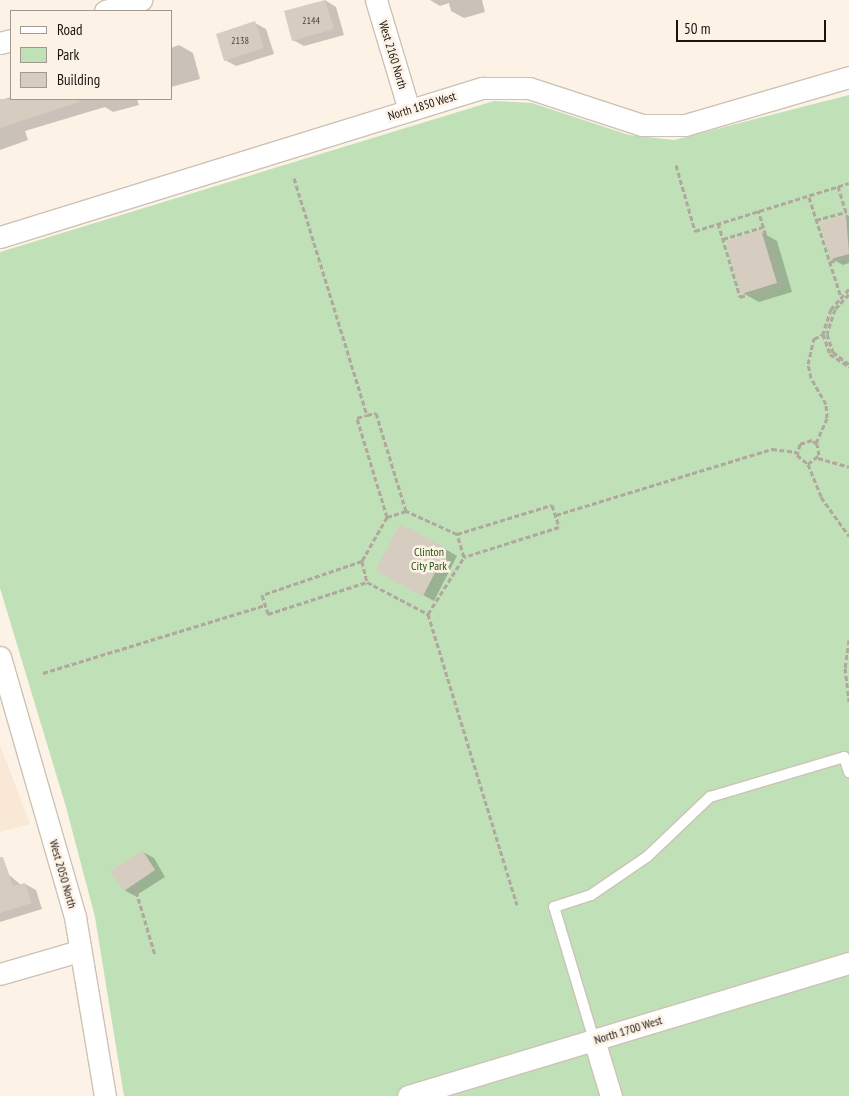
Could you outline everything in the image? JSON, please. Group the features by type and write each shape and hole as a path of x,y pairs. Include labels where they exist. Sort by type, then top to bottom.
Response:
{"street":[{"path":"108,10 142,0"},
{"name":"West 2160 North","path":"376,0 409,110"},
{"name":"North 1850 West","path":"0,238 482,88 529,88 642,125 686,126 849,77"},
{"name":"West 2050 North","path":"0,657 75,917 79,951 105,1096"},
{"path":"0,974 79,951"},
{"name":"North 1700 West","path":"408,1096 849,963"},
{"path":"594,1040 611,1096"}],"lane":[{"path":"594,1040 554,907 592,895 640,862 674,833 710,797 844,757 849,772"}],"path":[{"path":"676,165 695,231 849,183"},
{"path":"294,178 367,415"},
{"path":"838,186 849,221"},
{"path":"809,197 841,297"},
{"path":"718,223 740,297 781,285 758,210"},
{"path":"816,220 846,212"},
{"path":"723,239 763,227"},
{"path":"830,262 849,256"},
{"path":"849,290 831,309 823,334 830,354 849,365"},
{"path":"849,294 835,309 827,334 833,352 849,365"},
{"path":"816,444 827,418 826,404 810,378 808,364 814,339 823,334"},
{"path":"387,517 357,418 376,414 406,511"},
{"path":"808,464 818,458 820,450 816,444 806,441 800,444 797,452 800,460 808,464 821,497 849,536"},
{"path":"556,515 772,449 797,452"},
{"path":"818,458 849,467"},
{"path":"428,614 464,557 559,527 552,505 457,534 406,511 387,517 362,561 262,595 268,614 367,582 428,614 517,905"},
{"path":"457,534 464,557"},
{"path":"362,561 367,582"},
{"path":"43,673 265,605"},
{"path":"849,640 845,668 849,702"},
{"path":"134,884 155,955"}],"shaded area":[{"path":"0,745 30,824 0,832"}],"green space":[{"name":"Clinton City Park","path":"849,95 849,1096 124,1096 95,917 66,807 0,588 0,252 494,101 532,103 629,135 674,140"}],"building":[{"path":"325,0 334,29 292,41 284,11"},
{"path":"255,21 264,48 224,61 216,34"},
{"path":"0,99 79,100 79,102 0,128"},
{"path":"846,215 849,254 831,259 820,223"},
{"path":"761,230 777,283 741,294 726,241"},
{"path":"400,524 447,549 423,596 375,571"},
{"path":"143,851 155,870 124,891 110,871"},
{"path":"0,857 3,857 13,886 25,883 32,903 0,913"}]}
